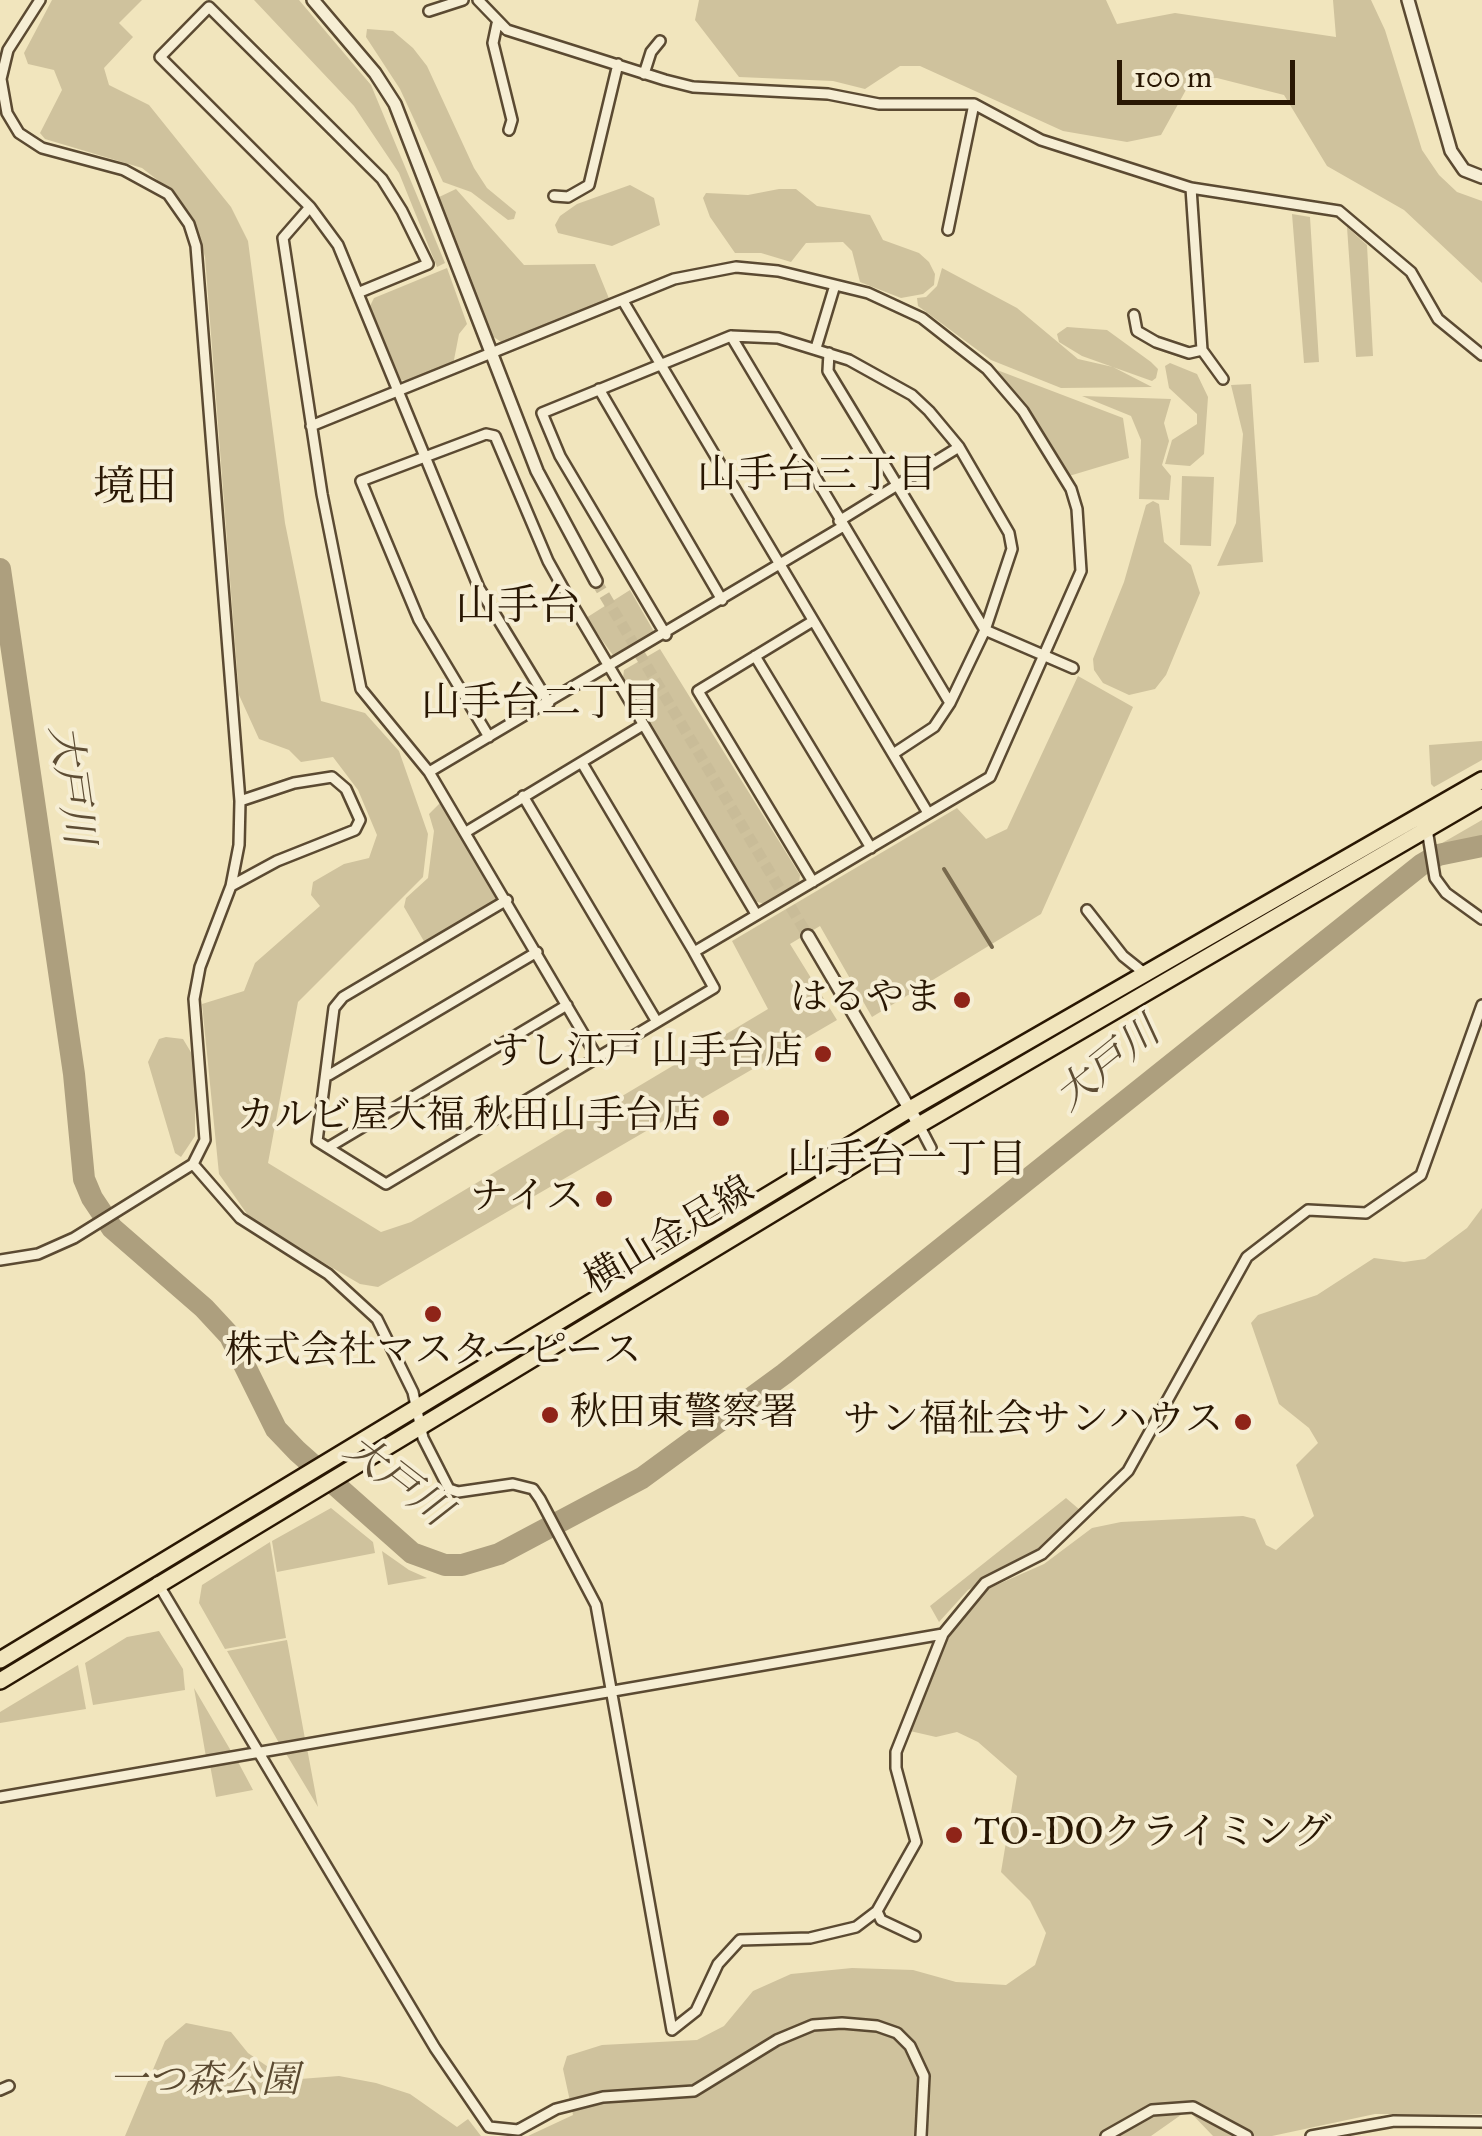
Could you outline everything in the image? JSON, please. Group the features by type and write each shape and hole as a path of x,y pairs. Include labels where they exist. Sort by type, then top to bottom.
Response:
{"main road":[{"name":"横山金足線","path":"419,1417 919,1124 1426,820 1482,780"},
{"name":"横山金足線","path":"0,1681 154,1578 419,1417 910,1108 1143,972 1426,820 1482,797"},
{"name":"横山金足線","path":"0,1660 154,1578"}],"street":[{"path":"0,1260 38,1254 90,1228 193,1164 205,1140 194,998 200,967 231,886 240,845 240,801 196,246 190,224 168,194 124,170 42,148 19,133 7,113 1,79 8,50 40,0"},
{"path":"314,0 376,73 394,104 537,472 596,581"},
{"path":"429,11 463,0"},
{"path":"478,0 497,24 692,87 828,94 864,103 974,104 1041,140 1191,188 1339,211 1411,272 1438,318 1482,355"},
{"path":"1408,0 1451,150 1464,170 1482,177"},
{"path":"360,292 428,264 402,211 382,180 209,6 160,57 310,207 338,245 479,588 549,704"},
{"path":"497,24 494,43 512,120 509,130"},
{"path":"644,74 650,52 660,41"},
{"path":"554,196 568,197 589,186 618,64"},
{"path":"948,230 974,104"},
{"path":"1191,188 1202,350 1224,380"},
{"path":"310,207 283,238 311,426 361,689 430,772 597,1057"},
{"path":"311,426 674,279 736,267 778,271 868,293 922,318 987,368 1024,412 1072,489 1078,509 1081,572 996,769 694,952"},
{"path":"816,348 835,285"},
{"path":"623,301 928,813"},
{"path":"1134,315 1137,330 1156,342 1190,352 1202,350"},
{"path":"731,336 950,703"},
{"path":"666,635 560,456 542,414 731,336 778,338 816,348 912,395 959,447 1009,533 1012,549 985,630 950,703 934,727 893,754"},
{"path":"828,352 828,371 985,630 1073,668"},
{"path":"599,389 722,600"},
{"path":"489,737 419,620 361,481 486,434 495,436 548,561 756,914"},
{"path":"430,772 781,565 959,447"},
{"path":"813,621 698,691 813,882"},
{"path":"755,656 871,848"},
{"path":"466,832 643,725"},
{"path":"507,900 343,997 334,1008 317,1141 386,1184 714,988 582,763"},
{"path":"231,886 276,861 356,830 360,820 346,789 332,777 294,783 240,801"},
{"path":"523,796 657,1022"},
{"path":"1426,820 1433,868 1446,893 1482,919"},
{"path":"1087,910 1123,956 1143,972"},
{"path":"808,936 932,1148"},
{"path":"328,1076 537,952"},
{"path":"329,1146 567,1005"},
{"path":"193,1164 240,1218 361,1300 377,1318 450,1489 458,1492 513,1484 533,1489 596,1606 672,2030 696,2010 718,1964 740,1940 810,1938 856,1927 878,1911 916,1842 896,1768 896,1752 943,1634 985,1582 1042,1554 1128,1471 1247,1257 1308,1210 1366,1213 1421,1175 1482,1005"},
{"path":"154,1578 480,2120 490,2127 518,2130 556,2109 602,2097 694,2091 777,2040 813,2025 842,2023 877,2026 897,2033 910,2046 924,2076 921,2136"},
{"path":"0,1797 943,1634"},
{"path":"878,1911 881,1920 915,1936"},
{"path":"1106,2136 1152,2110 1192,2108 1247,2136"},
{"path":"1311,2136 1394,2121 1482,2122"}],"green space":[{"path":"52,0 142,0 119,23 133,37 104,68 109,85 149,105 231,207 248,241 285,523 321,701 365,713 399,751 428,834 423,877 298,1002 268,1163 381,1232 411,1222 768,1009 732,941 957,808 986,839 1007,829 1078,676 1133,707 1041,914 872,1017 820,926 790,944 837,1020 378,1287 360,1284 252,1221 219,1174 202,1004 244,991 255,963 320,906 311,895 313,882 344,864 369,858 377,835 358,790 333,757 301,762 289,750 259,739 239,695 205,257 194,219 173,192 142,168 45,139 40,133 62,90 54,70 28,64 24,53"},
{"path":"254,0 299,0 371,85 445,263 437,267 399,173 354,106"},
{"path":"699,0 1106,0 1117,24 1175,13 1336,37 1333,0 1371,0 1385,30 1422,150 1457,192 1482,201 1482,283 1404,210 1327,166 1284,95 1217,78 1192,79 1161,135 1127,142 1063,131 920,66 900,66 865,89 833,81 739,77 695,20"},
{"path":"367,29 393,31 427,66 474,168 487,188 516,212 514,219 508,220 471,192 443,182 400,89 366,37"},
{"path":"630,185 654,198 660,225 612,246 558,233 555,225 560,216 577,204"},
{"path":"456,189 524,265 595,264 610,301 506,345 492,336 437,198"},
{"path":"796,189 817,206 870,215 883,240 919,253 929,262 935,274 934,285 923,294 901,298 860,282 852,251 843,242 806,243 791,262 761,253 735,253 710,217 703,198 706,193 748,195"},
{"path":"1292,214 1310,217 1319,362 1304,363"},
{"path":"1347,227 1367,245 1373,356 1356,357"},
{"path":"447,268 467,324 459,334 453,365 410,381 401,380 370,306 374,298"},
{"path":"942,268 1017,308 1078,359 1113,367 1152,387 1061,388 991,360 918,306 917,298 926,297 937,286"},
{"path":"1067,327 1107,330 1151,362 1158,369 1156,378 1152,381 1082,356 1059,342 1057,334"},
{"path":"1170,363 1197,374 1208,397 1204,454 1190,466 1165,464 1172,440 1197,424 1197,414 1169,388 1165,366"},
{"path":"997,370 1123,418 1129,458 1069,476 1030,412"},
{"path":"1251,384 1263,562 1217,566 1236,523 1243,434 1231,385"},
{"path":"1082,396 1171,399 1164,423 1169,441 1162,465 1171,476 1169,500 1139,499 1141,440 1131,416"},
{"path":"1182,476 1214,477 1211,546 1180,545"},
{"path":"1153,501 1159,504 1164,542 1191,565 1200,593 1166,675 1155,689 1129,695 1103,683 1094,670 1093,659 1124,582 1146,505"},
{"path":"630,590 653,630 652,635 615,658 586,618"},
{"path":"660,649 800,875 799,883 765,904 754,901 623,678 624,670"},
{"path":"1482,741 1482,760 1434,787 1431,784 1429,745"},
{"path":"441,802 499,897 425,943 404,907 406,898 428,878 434,831 429,814"},
{"path":"1482,820 1482,840 1437,846"},
{"path":"159,1039 183,1039 195,1059 195,1136 181,1157 175,1153 148,1062"},
{"path":"1482,1208 1482,2114 1375,2114 1272,2136 1213,2136 1188,2110 1151,2136 528,2136 573,2115 563,2069 567,2056 602,2045 697,2040 724,2026 753,1991 791,1974 852,1968 913,1970 956,1982 1006,1985 1035,1965 1046,1933 1030,1901 1001,1872 1017,1776 978,1742 957,1732 936,1737 910,1731 948,1639 985,1590 1044,1564 1092,1528 1121,1522 1243,1516 1255,1519 1266,1545 1276,1550 1314,1516 1296,1465 1318,1443 1309,1428 1279,1404 1251,1323 1258,1315 1317,1295 1374,1258 1404,1262 1425,1259 1467,1228"},
{"path":"1066,1498 1080,1510 1043,1548 968,1590 939,1622 930,1606"},
{"path":"331,1508 373,1542 375,1553 277,1572 272,1541"},
{"path":"270,1542 286,1638 225,1649 199,1603 202,1585"},
{"path":"382,1551 409,1570 427,1578 388,1585"},
{"path":"159,1631 183,1669 185,1690 93,1705 85,1663 127,1637"},
{"path":"287,1640 305,1739 279,1743 227,1651"},
{"path":"78,1665 86,1709 0,1723 0,1712"},
{"path":"194,1688 231,1751 206,1757"},
{"path":"307,1748 318,1807 285,1752"},
{"path":"237,1760 253,1790 216,1797 210,1765"},
{"name":"一つ森公園","path":"186,2023 231,2032 248,2053 287,2080 339,2076 376,2083 410,2094 457,2127 468,2119 481,2136 125,2136 165,2041"}],"waterway":[{"name":"大戸川","path":"0,569 74,1074 84,1179 92,1198 112,1228 204,1308 230,1336 276,1429 297,1451 412,1553 445,1565 462,1565 499,1554 642,1478 784,1374 1421,865 1438,855 1482,846"},
{"path":"944,869 992,947"}],"tunnel":[{"path":"596,581 808,936"}],"place":[{"name":"はるやま","path":"962,1000"},
{"name":"すし江戸 山手台店","path":"823,1054"},
{"name":"カルビ屋大福 秋田山手台店","path":"721,1118"},
{"name":"ナイス","path":"604,1199"},
{"name":"株式会社マスターピース","path":"433,1314"},
{"name":"秋田東警察署","path":"550,1415"},
{"name":"サン福祉会サンハウス","path":"1243,1422"},
{"name":"TO-DOクライミング","path":"954,1835"}],"district":[{"name":"山手台三丁目","path":"817,477"},
{"name":"境田","path":"135,490"},
{"name":"山手台","path":"518,609"},
{"name":"山手台二丁目","path":"541,705"},
{"name":"山手台一丁目","path":"907,1162"}]}
